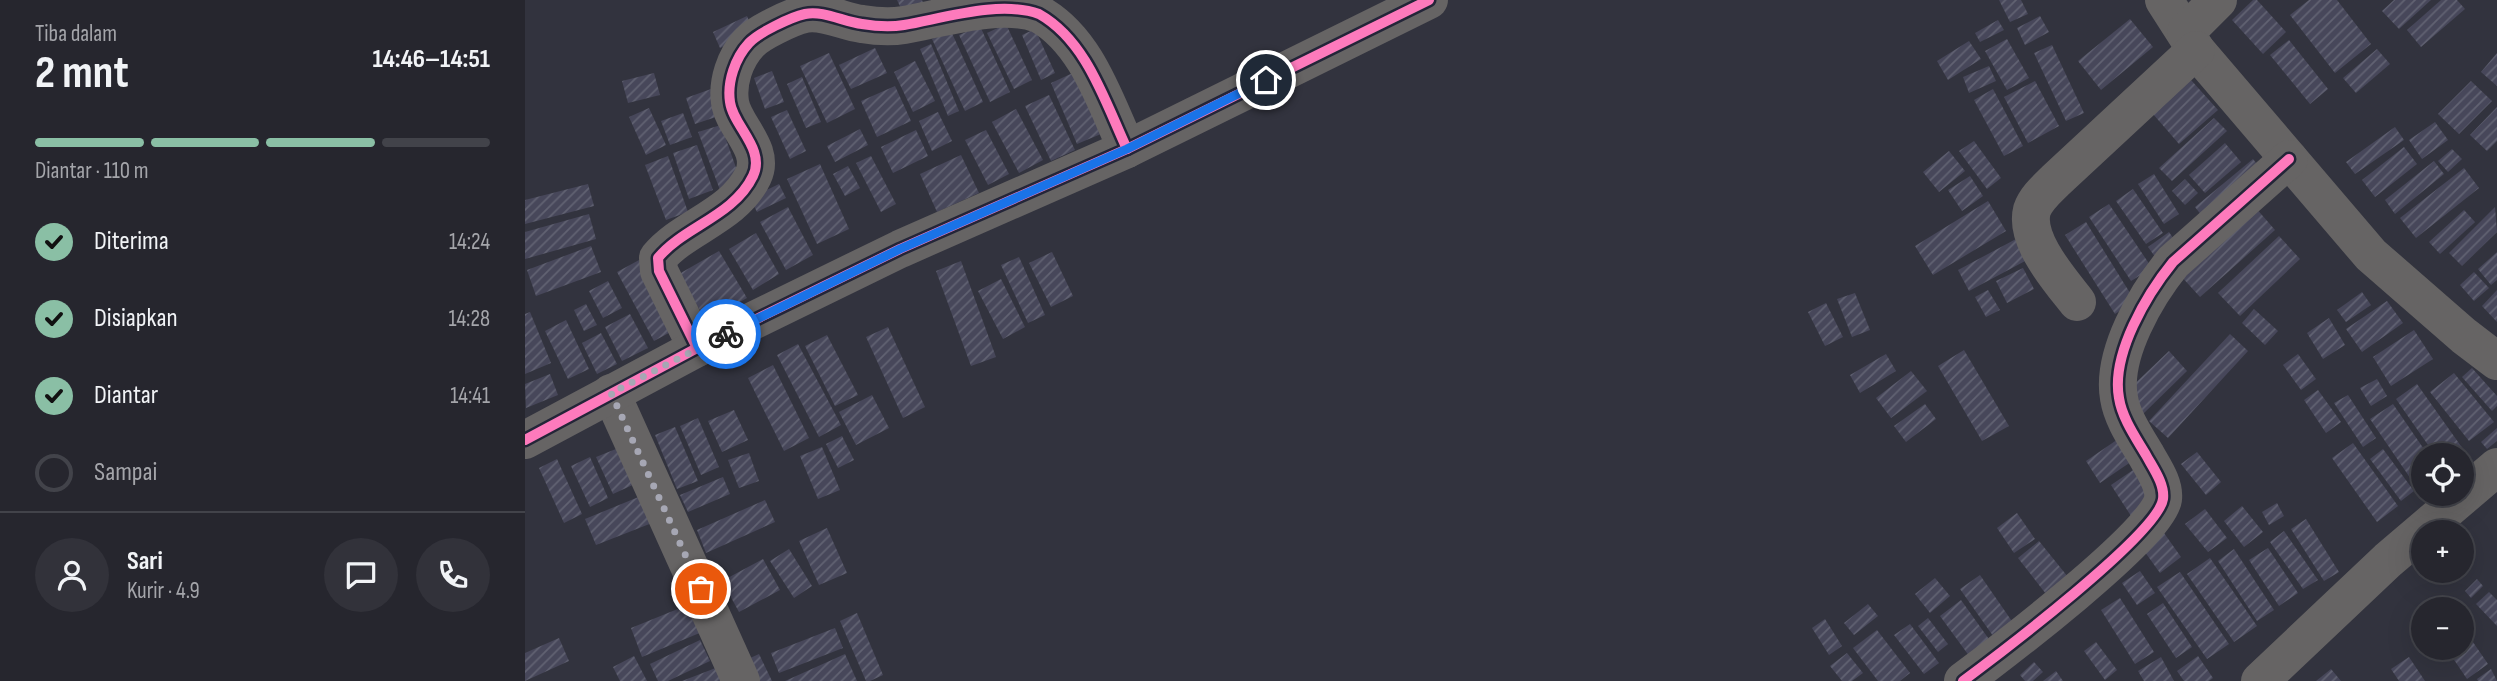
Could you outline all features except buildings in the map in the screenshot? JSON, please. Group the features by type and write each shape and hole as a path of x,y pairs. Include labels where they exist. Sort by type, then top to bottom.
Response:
{"street":[{"path":"525,438 697,348 900,249 1127,149 1429,0"},
{"path":"2164,0 2191,41 2371,255 2464,336 2497,361"},
{"path":"2077,302 2050,267 2035,239 2031,218 2036,202 2191,41 2218,0"},
{"path":"697,348 659,271 658,258 666,248 705,224 736,199 754,174 754,152 730,103 733,68 748,44 758,36 802,14 813,13 863,25 902,25 968,8 1017,6 1038,13 1063,33 1081,54 1127,149"},
{"path":"1963,681 2052,613 2113,558 2160,509 2163,500 2159,480 2119,400 2120,370 2127,339 2141,308 2173,262 2289,159"},
{"path":"611,393 741,681"},
{"path":"2260,681 2388,560 2497,467"}],"cycle path":[{"path":"525,440 697,348 900,249 1127,149 1429,0"},
{"path":"697,348 659,271 658,258 668,247 734,201 753,176 755,156 732,111 729,94 731,78 749,43 784,22 812,13 862,24 889,26 990,9 1024,10 1039,14 1056,26 1082,56 1127,149"},
{"path":"1963,681 2107,565 2135,539 2154,516 2163,499 2162,488 2126,420 2119,398 2120,363 2126,344 2142,307 2173,262 2289,159"}],"way so far":[{"path":"701,589 611,393 726,334"}],"route":[{"path":"726,334 900,249 1127,149 1266,80"}]}
